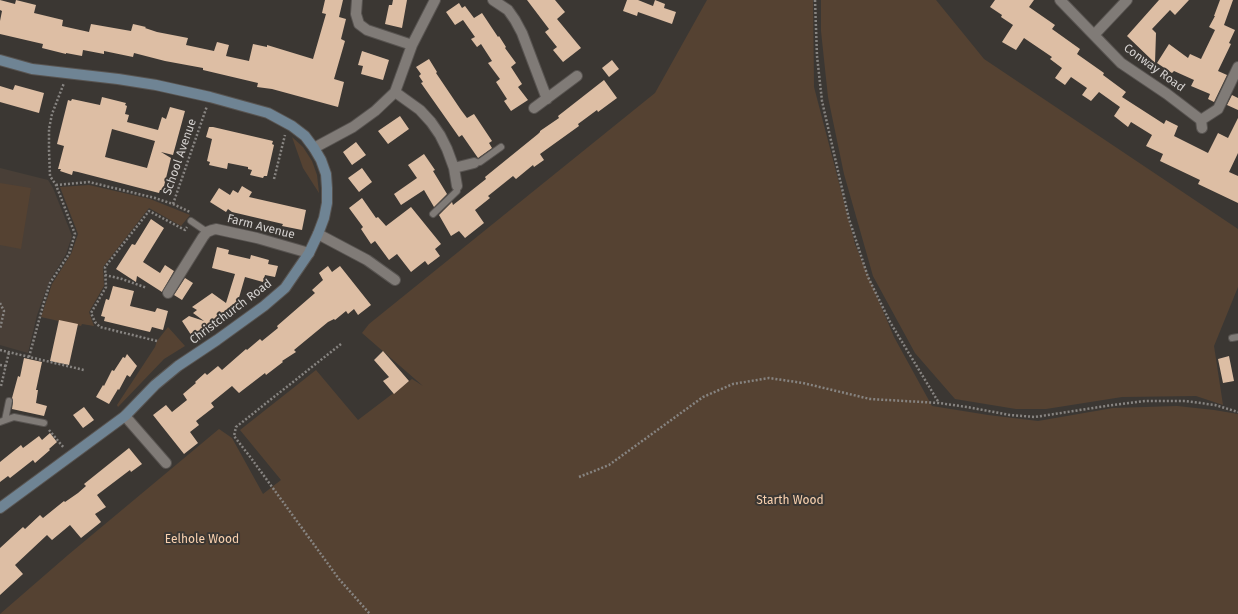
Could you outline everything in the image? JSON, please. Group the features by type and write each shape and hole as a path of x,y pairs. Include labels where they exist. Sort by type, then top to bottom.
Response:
{"street":[{"path":"357,0 356,14 359,24 367,30 412,46"},
{"path":"314,148 353,127 375,111 395,92 412,46 435,0"},
{"path":"493,0 508,10 515,20 522,33 547,99"},
{"name":"Conway Road","path":"1060,0 1121,64 1168,94 1202,124 1218,109 1238,66"},
{"path":"1094,35 1127,0"},
{"name":"Christchurch Road","path":"0,60 32,69 156,85 210,97 268,113 281,119 305,136 321,160 326,174 328,188 324,218 318,234 309,253 285,288 270,301 217,340 178,366 155,385 125,416 1,506"},
{"path":"534,108 577,76"},
{"path":"395,92 420,110 440,135 454,168 457,186"},
{"path":"454,168 474,163"},
{"name":"Farm Avenue","path":"207,232 216,229 257,238 309,253"},
{"path":"168,293 207,232"},
{"path":"318,234 367,260 396,280"},
{"path":"125,416 166,463"}],"lane":[{"path":"474,163 480,162 501,147"},
{"path":"433,214 457,191 457,186"},
{"path":"191,221 207,232"},
{"path":"3,421 9,401"},
{"path":"3,421 14,417 44,423"}],"path":[{"path":"815,0 817,56 822,101 849,219 868,277 890,322 939,403"},
{"path":"29,357 50,283 69,254 75,234 56,185 50,176 48,150 49,129 56,104 68,73"},
{"name":"School Avenue","path":"56,185 89,182 155,198 173,204 210,97"},
{"path":"274,179 286,132"},
{"path":"157,341 100,327 95,322 91,312 106,287 105,268 149,211 185,230 195,214 173,204"},
{"path":"106,276 122,279 147,288"},
{"path":"0,303 4,311 0,329"},
{"path":"341,344 236,427 234,436 339,579 370,614"},
{"path":"0,350 84,370"},
{"path":"1,386 9,352"},
{"path":"0,365 6,366"},
{"path":"579,477 609,465 703,397 733,384 769,378 803,383 870,399 939,403 968,407 1010,416 1035,417 1146,401 1186,401 1215,405 1238,412"},
{"path":"44,423 70,456"}],"shaded area":[{"path":"0,168 48,180 53,188 72,236 66,254 49,282 37,315 28,353 0,345"}],"green space":[{"path":"707,0 813,0 814,87 855,244 894,337 932,406 1038,421 1113,408 1177,406 1238,414 1238,614 0,614 219,429 232,438 263,494 281,480 240,430 316,370 358,420 412,379 423,386 362,333 369,324 655,93"},
{"path":"821,0 936,0 984,59 1238,229 1238,287 1214,346 1223,405 1196,396 1122,397 1046,409 1016,409 955,399 915,353 873,276 844,174 828,97 821,31"},
{"path":"292,137 303,147 312,161 317,175 319,193 303,168"},
{"path":"0,183 31,188 21,249 0,245"},
{"path":"89,185 150,199 190,215 181,226 149,208 103,267 104,286 89,312 94,326 82,324 81,326 41,317 52,284 71,254 78,234 60,187"},
{"path":"168,327 185,346 164,359 118,407 117,405 155,347 157,341"}],"building":[{"path":"0,0 15,4 16,0 36,5 34,13 63,20 62,26 89,32 91,24 131,31 133,24 146,27 145,28 157,32 188,38 186,45 214,51 217,42 229,45 226,56 249,61 253,44 267,47 267,45 313,59 326,14 322,13 325,0 343,0 339,17 346,19 341,39 345,41 334,79 344,82 338,107 272,89 257,87 258,83 203,70 203,68 165,61 134,53 133,57 104,51 104,54 83,50 82,56 42,48 43,44 0,34 2,11 0,10"},
{"path":"393,0 407,0 402,28 385,24 389,5 392,5"},
{"path":"527,0 555,0 565,12 557,19 581,48 563,62 553,50 557,47 545,32 549,29"},
{"path":"627,0 638,0 653,6 655,0 665,4 664,8 676,12 672,24 638,12 637,16 623,11"},
{"path":"995,0 1034,0 1029,7 1055,25 1052,29 1080,49 1077,54 1104,73 1103,75 1126,92 1122,97 1164,124 1166,120 1178,126 1174,136 1208,153 1218,133 1228,138 1238,118 1238,153 1229,172 1238,176 1238,203 1198,184 1200,180 1160,161 1163,154 1146,146 1152,135 1131,122 1128,127 1114,116 1120,107 1099,92 1091,101 1082,95 1087,88 1071,77 1065,85 1055,78 1062,68 1050,59 1052,57 1024,38 1016,50 1002,42 1013,25 990,7"},
{"path":"1159,0 1189,0 1175,15 1170,10 1152,29 1156,33 1155,63 1127,36"},
{"path":"1220,0 1233,0 1224,25 1235,30 1229,43 1231,44 1218,71 1227,75 1214,102 1208,99 1210,94 1191,86 1194,80 1174,71 1172,73 1157,63 1169,44 1188,58 1190,54 1201,59 1215,30 1209,27 1215,16"},
{"path":"459,3 462,8 465,6 474,18 482,13 516,63 511,67 522,84 518,87 528,100 511,111 504,101 507,99 496,82 500,79 488,63 492,61 481,44 477,47 471,39 475,37 463,20 455,25 446,12"},
{"path":"362,51 389,60 383,80 361,74 363,66 358,65"},
{"path":"429,59 437,72 436,73 467,118 474,114 492,141 489,143 492,148 478,158 462,135 459,137 421,83 423,82 419,76 421,74 416,67"},
{"path":"612,60 619,69 609,77 602,68"},
{"path":"604,80 617,98 598,112 597,110 578,124 579,126 540,154 544,160 534,167 533,165 516,179 513,176 488,196 490,198 475,210 484,223 465,238 459,231 451,236 439,215 452,202 453,205 486,179 485,177"},
{"path":"15,85 44,93 39,113 0,102 0,86 13,90"},
{"path":"1232,95 1238,98 1238,110 1227,105"},
{"path":"102,97 126,103 125,105 127,106 125,114 129,115 127,122 158,130 162,117 166,119 170,107 185,111 173,155 161,152 171,158 163,190 160,190 159,193 78,172 73,171 72,175 58,169 64,146 57,144 68,100 71,101 72,99 100,105","holes":["112,129 155,141 147,168 105,157"]},
{"path":"400,116 409,129 388,144 378,131"},
{"path":"209,127 273,141 272,144 274,145 267,176 264,176 263,178 250,175 252,170 248,169 248,167 228,163 227,169 209,165 210,162 207,161 212,139 206,137"},
{"path":"356,142 366,155 352,165 343,152"},
{"path":"424,154 435,170 433,171 447,194 434,207 424,190 401,205 394,194 417,178 408,165"},
{"path":"362,168 372,182 359,192 348,178"},
{"path":"242,186 252,192 249,197 306,210 302,230 232,212 228,209 226,212 210,202 219,188 230,195 233,190 238,193"},
{"path":"362,198 376,218 378,217 386,226 411,207 441,244 435,249 440,256 428,265 425,261 411,272 397,254 389,260 375,241 371,244 361,229 363,227 349,208"},
{"path":"151,219 164,228 143,262 160,273 165,265 174,271 162,292 137,276 136,282 116,269 132,244 135,245"},
{"path":"217,247 229,250 228,254 250,259 251,255 269,260 268,264 278,266 275,277 265,275 263,282 245,277 236,308 193,338 182,321 189,316 204,321 193,313 197,310 192,307 212,293 226,303 235,274 212,268"},
{"path":"328,266 332,272 340,266 371,305 358,315 354,309 348,314 346,311 335,320 334,319 328,322 294,350 296,352 239,393 232,386 211,403 214,407 196,421 199,425 190,432 198,443 184,454 153,415 166,405 172,412 187,400 183,394 205,373 207,375 218,366 222,370 246,349 247,350 260,339 262,341 278,328 277,326 315,293 312,290 323,280 319,273"},
{"path":"185,278 193,283 182,300 174,295"},
{"path":"113,286 134,291 130,306 155,312 157,308 168,311 163,330 152,327 150,332 104,321 105,317 101,316 106,299 109,300"},
{"path":"59,320 78,324 69,365 50,361"},
{"path":"383,351 409,381 394,394 383,381 389,377 374,360"},
{"path":"127,354 137,366 130,377 127,375 109,404 96,397 103,385 104,386 112,370 114,371 123,357 125,358"},
{"path":"1229,356 1234,381 1223,383 1218,359"},
{"path":"24,358 42,362 36,390 38,390 36,403 47,406 44,416 12,409 12,398 18,376 20,377"},
{"path":"84,407 94,420 83,428 73,415"},
{"path":"50,433 57,442 49,449 50,450 35,463 33,460 10,478 8,476 0,482 0,462 21,445 23,448 39,436 42,440"},
{"path":"129,448 142,464 131,472 130,470 97,495 106,507 95,514 101,522 81,538 70,525 52,540 47,535 15,565 23,574 0,595 0,548 23,527 25,529 40,515 43,518 64,501 65,502 78,493 86,486 84,484"}],"park label":[{"name":"Starth Wood","path":"790,501"},
{"name":"Eelhole Wood","path":"202,540"}]}
